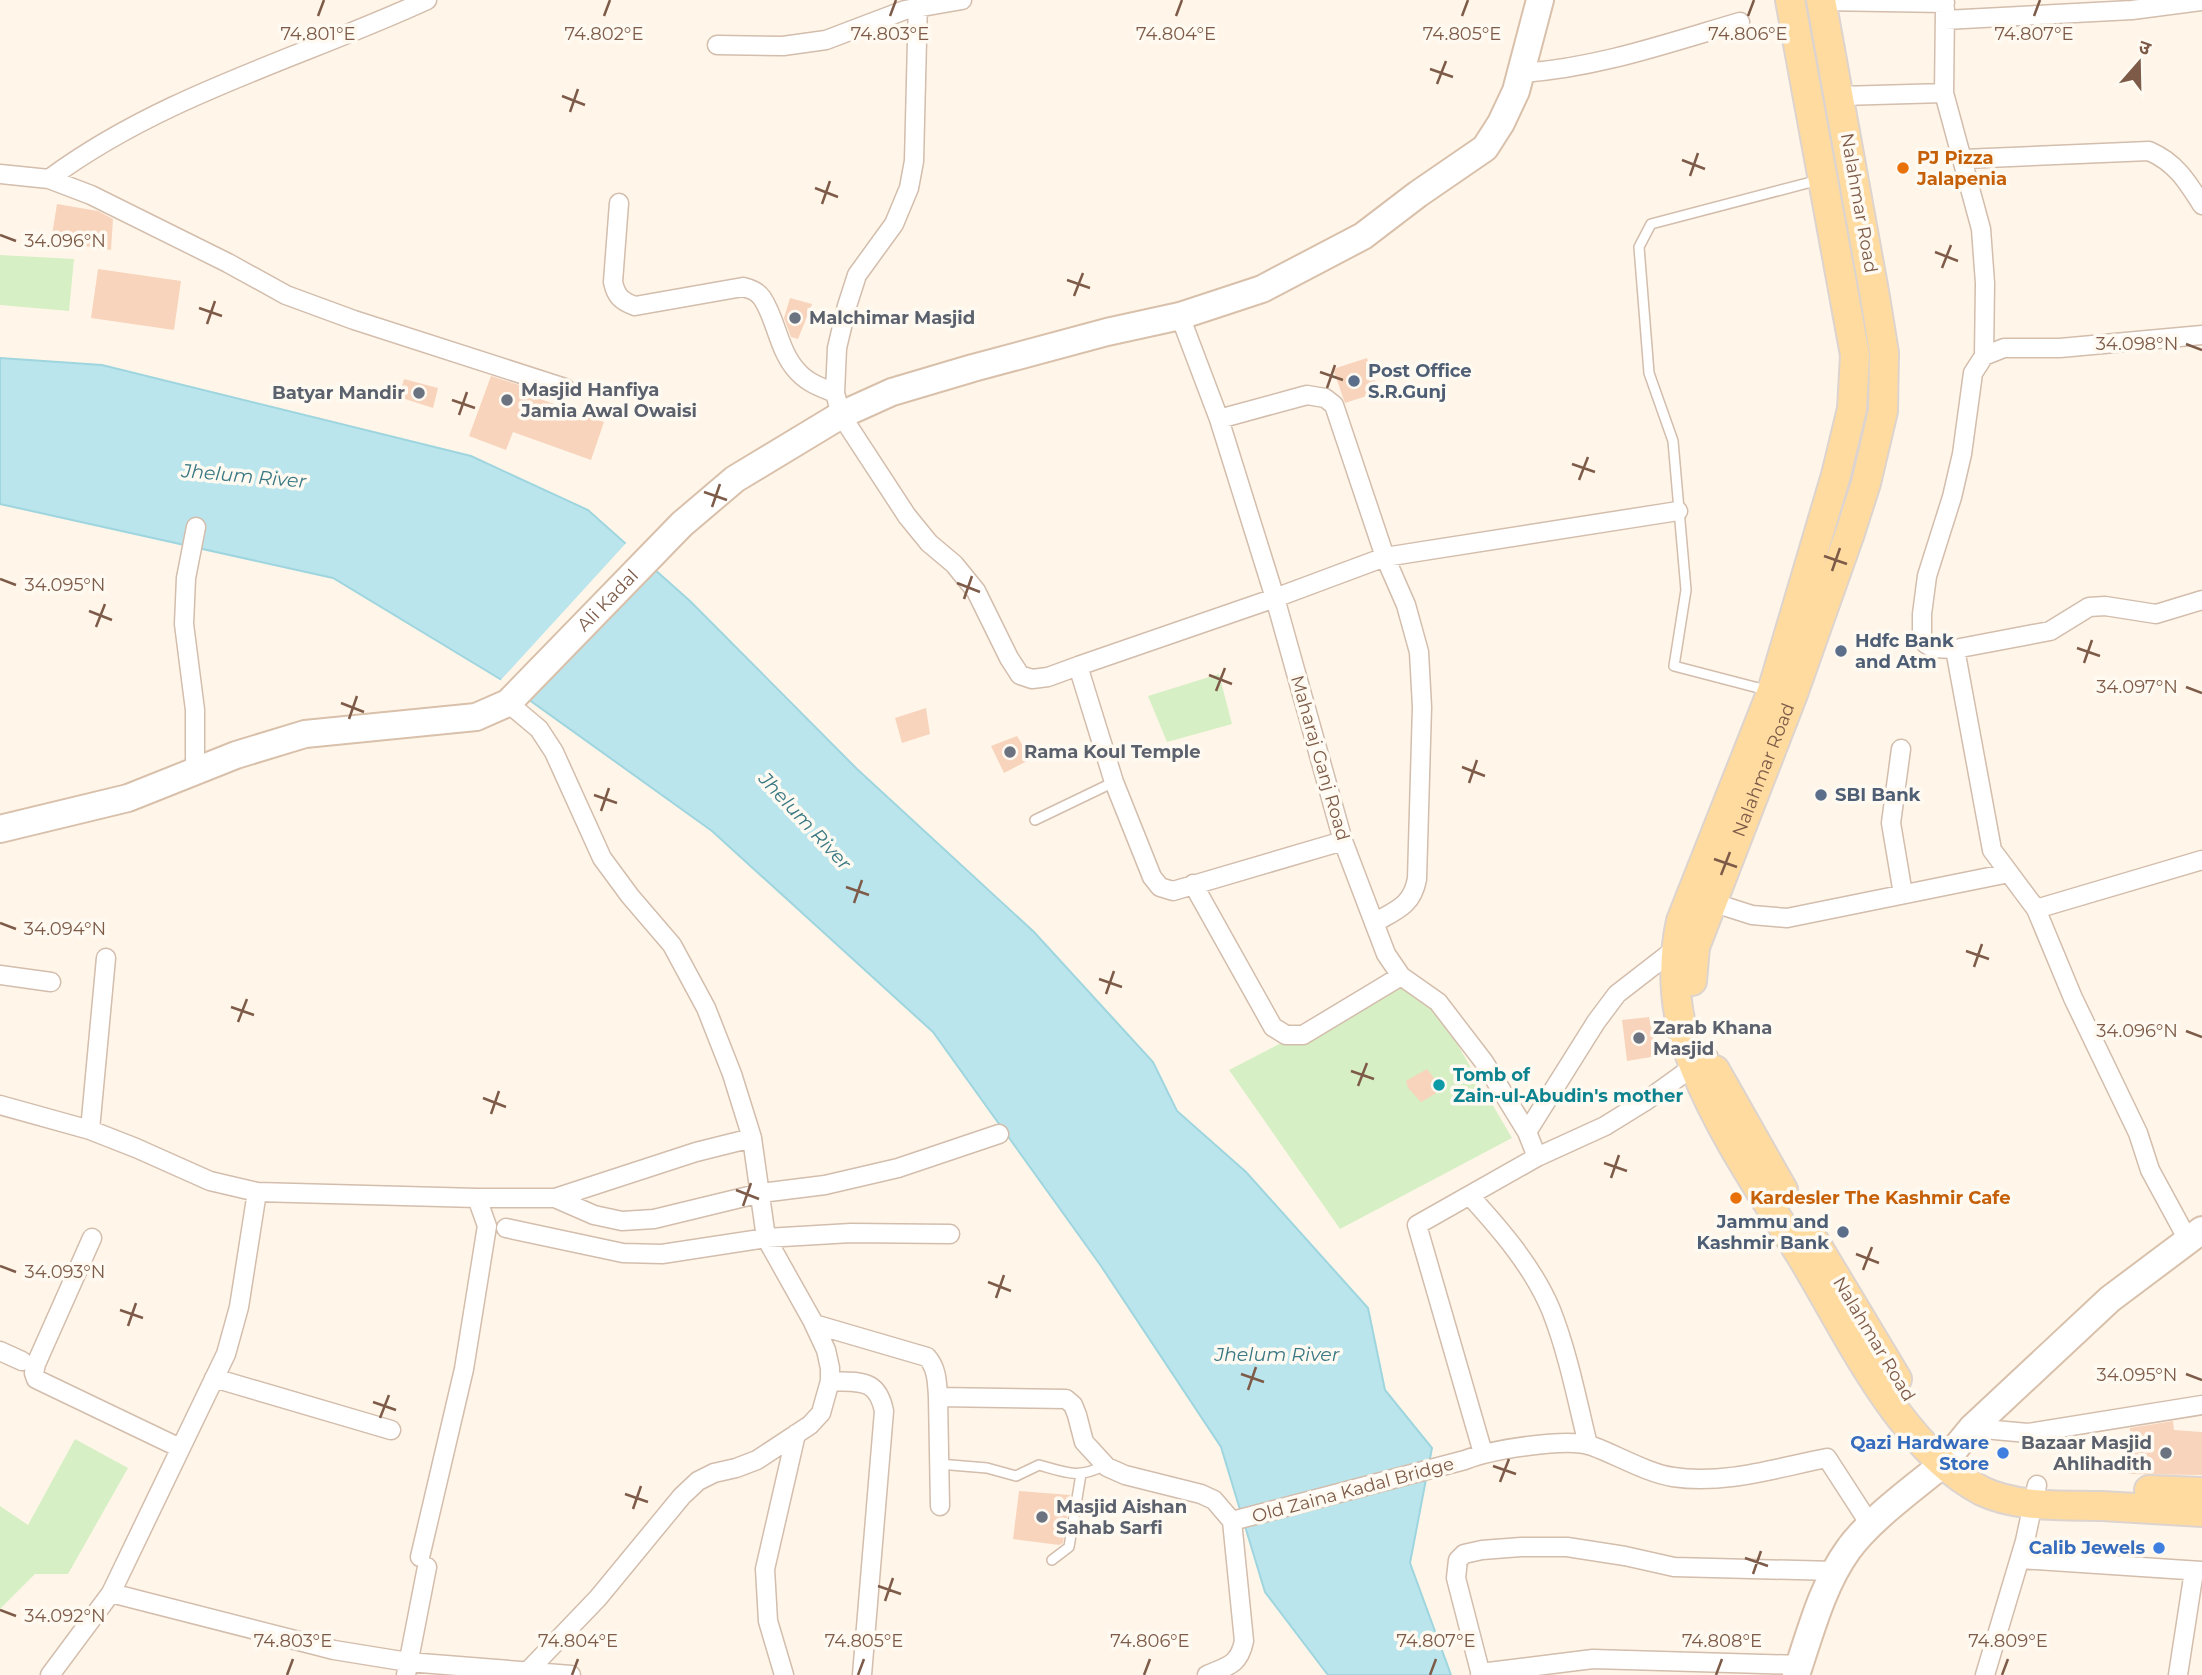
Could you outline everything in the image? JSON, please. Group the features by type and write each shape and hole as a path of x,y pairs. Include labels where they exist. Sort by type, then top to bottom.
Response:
{"main road":[{"name":"Nalahmar Road","path":"1701,1060 1691,971 1702,899 1772,691 1836,475 1852,409 1855,355 1790,0"},
{"name":"Nalahmar Road","path":"1702,899 1793,694 1866,483 1883,411 1884,352 1822,1"},
{"path":"1702,899 1681,921 1675,949 1674,982 1723,1127 1807,1265 1852,1347 1899,1415 1949,1457 1984,1492 2202,1492"},
{"path":"2028,1490 2202,1512"}],"street":[{"path":"49,179 78,157 132,127 245,74 369,27 426,0"},
{"path":"717,45 783,46 826,40 918,4 962,0"},
{"name":"Ali Kadal","path":"508,703 682,524 735,479 838,404 892,392 1107,332 1180,316 1262,289 1363,236 1485,148 1501,124 1522,73 1540,0"},
{"path":"1822,1 1945,8 2132,10 2202,1"},
{"path":"838,404 836,348 857,275 894,224 909,188 914,161 918,4"},
{"path":"1945,8 1944,93 1981,229 1984,356 1973,373 1962,454 1952,497 1927,576 1922,636 1926,644 1933,648 1955,649 2050,631 2089,607 2105,606 2156,614 2202,600"},
{"path":"1522,73 1599,63 1740,22"},
{"path":"1840,96 1944,93"},
{"path":"1964,159 2149,151 2176,167 2202,205"},
{"path":"0,174 49,179 91,195 286,295 354,320 565,388"},
{"path":"619,203 613,282 615,292 623,302 635,306 743,287 754,290 761,297 783,349 797,372 838,404 907,516 976,591 1009,658 1020,675 1032,679 1048,677 1385,557 1678,511"},
{"name":"Maharaj Ganj Road","path":"1180,316 1219,419 1275,598 1343,841 1385,954 1401,976 1438,1002 1484,1062 1527,1132 1537,1157"},
{"path":"1984,356 2004,348 2060,348 2202,335"},
{"path":"1219,419 1307,395 1325,398 1334,405 1385,557 1406,605 1419,652 1422,707 1418,879 1414,894 1404,905 1374,923"},
{"path":"195,527 186,578 184,624 195,710 195,772"},
{"path":"1835,1571 1674,1567 1598,1551 1544,1546 1482,1550 1464,1554 1458,1560 1456,1578 1481,1674 1593,1659 1798,1670 1835,1571 1848,1549 1871,1525 1949,1457 1972,1428 2110,1299 2195,1235 2150,1170 2138,1133 2073,998 2036,909 1992,850 1955,649"},
{"path":"1078,666 1114,782 1152,877 1160,887 1173,891 1343,841"},
{"path":"0,829 128,798 236,755 305,734 476,717 508,703 539,729 554,752 602,858 672,945 706,1007 732,1074 752,1138 766,1238 826,1350 830,1381 821,1413 810,1425 757,1460 713,1473 698,1481 682,1496 598,1598 528,1671"},
{"path":"1901,749 1891,823 1903,894"},
{"path":"2036,909 2202,860"},
{"path":"1702,899 1752,915 1787,918 2009,873"},
{"path":"1193,884 1273,1027 1286,1035 1303,1035 1401,976"},
{"path":"1527,1132 1596,1022 1617,994 1675,949"},
{"path":"90,1130 106,958"},
{"path":"0,975 51,982"},
{"path":"1483,1453 1417,1225 1537,1157 1605,1126 1647,1100 1701,1060"},
{"path":"0,1105 90,1130 210,1181 257,1192 555,1198 696,1152 752,1138"},
{"path":"555,1198 594,1215 622,1222 654,1219 761,1193 825,1185 898,1168 999,1134"},
{"path":"50,1675 111,1593 226,1354 239,1307 257,1192"},
{"path":"1471,1196 1507,1238 1550,1309 1568,1361 1588,1445"},
{"path":"407,1669 424,1562 464,1369 487,1226 477,1198"},
{"path":"506,1228 623,1254 662,1254 766,1238 851,1233 950,1234"},
{"path":"92,1238 36,1364 36,1379 180,1448"},
{"path":"814,1324 927,1357 933,1364 938,1397 940,1506"},
{"path":"0,1351 22,1361"},
{"path":"214,1378 391,1430"},
{"path":"830,1381 872,1386 880,1395 884,1411 862,1675"},
{"path":"938,1397 1066,1399 1073,1405 1084,1442 1105,1465 1125,1475 1201,1494 1214,1500 1237,1520 1244,1641 1238,1658 1207,1675"},
{"path":"1972,1428 2028,1433 2202,1405"},
{"path":"784,1675 768,1621 765,1569 796,1434"},
{"name":"Old Zaina Kadal Bridge","path":"1237,1520 1483,1453 1553,1444 1588,1445 1671,1477 1723,1479 1827,1458 1871,1525"},
{"path":"1985,1675 2020,1559 2028,1490"},
{"path":"2020,1559 2198,1571 2178,1675"},
{"path":"111,1593 407,1669 528,1671 571,1675"}],"lane":[{"path":"1772,691 1674,666 1686,590 1673,441 1649,373 1639,247 1651,224 1823,178"},
{"path":"1034,820 1114,782"},
{"path":"939,1464 987,1468 1016,1476 1040,1465 1088,1475 1105,1465"},
{"path":"1052,1560 1069,1547 1081,1474"}],"green space":[{"path":"0,255 74,259 69,311 0,305"},
{"path":"1219,674 1232,724 1167,742 1148,696"},
{"path":"1403,982 1435,1006 1512,1138 1340,1229 1229,1070 1279,1044 1304,1040"},
{"path":"75,1439 128,1468 68,1574 35,1574 0,1609 0,1506 28,1525"}],"water":[{"name":"Jhelum River","path":"0,358 102,365 471,456 588,510 690,601 857,769 1034,932 1153,1062 1177,1111 1246,1172 1368,1308 1385,1390 1432,1448 1410,1563 1451,1675 1328,1675 1265,1592 1221,1447 1101,1266 933,1032 712,831 500,679 333,578 0,504"}],"pier":[{"path":"628,541 653,563 526,702 499,682"}],"building":[{"path":"57,204 98,211 113,219 111,250 51,241"},
{"path":"98,269 181,281 174,330 91,318"},
{"name":"Malchimar Masjid","path":"790,298 812,304 798,339 791,337 784,318"},
{"path":"1367,358 1379,392 1345,403 1333,369"},
{"path":"491,376 535,390 532,396 604,422 591,460 513,432 506,450 469,436"},
{"name":"Batyar Mandir","path":"404,379 438,388 433,408 399,397"},
{"path":"926,708 930,734 902,743 895,718"},
{"name":"Rama Koul Temple","path":"1017,736 1031,759 1004,773 991,746"},
{"name":"Zarab Khana Masjid","path":"1649,1017 1657,1056 1627,1061 1622,1020"},
{"path":"1427,1069 1440,1086 1435,1094 1421,1102 1408,1088 1406,1081"},
{"name":"Bazaar Masjid Ahlihadith","path":"2173,1421 2174,1430 2202,1432 2202,1475 2128,1474 2130,1428"},
{"name":"Masjid Aishan Sahab Sarfi","path":"1019,1491 1070,1495 1063,1543 1059,1545 1013,1539"}],"place":[{"name":"PJ Pizza Jalapenia","path":"1903,168"},
{"name":"Malchimar Masjid","path":"795,318"},
{"name":"Post Office S.R.Gunj","path":"1354,381"},
{"name":"Batyar Mandir","path":"419,393"},
{"name":"Masjid Hanfiya Jamia Awal Owaisi","path":"507,400"},
{"name":"Hdfc Bank and Atm","path":"1841,651"},
{"name":"Rama Koul Temple","path":"1010,752"},
{"name":"SBI Bank","path":"1821,795"},
{"name":"Zarab Khana Masjid","path":"1639,1038"},
{"name":"Tomb of Zain-ul-Abudin's mother","path":"1439,1085"},
{"name":"Kardesler The Kashmir Cafe","path":"1736,1198"},
{"name":"Jammu and Kashmir Bank","path":"1843,1232"},
{"name":"Qazi Hardware Store","path":"2003,1453"},
{"name":"Bazaar Masjid Ahlihadith","path":"2166,1453"},
{"name":"Masjid Aishan Sahab Sarfi","path":"1042,1517"},
{"name":"Calib Jewels","path":"2159,1548"}]}
